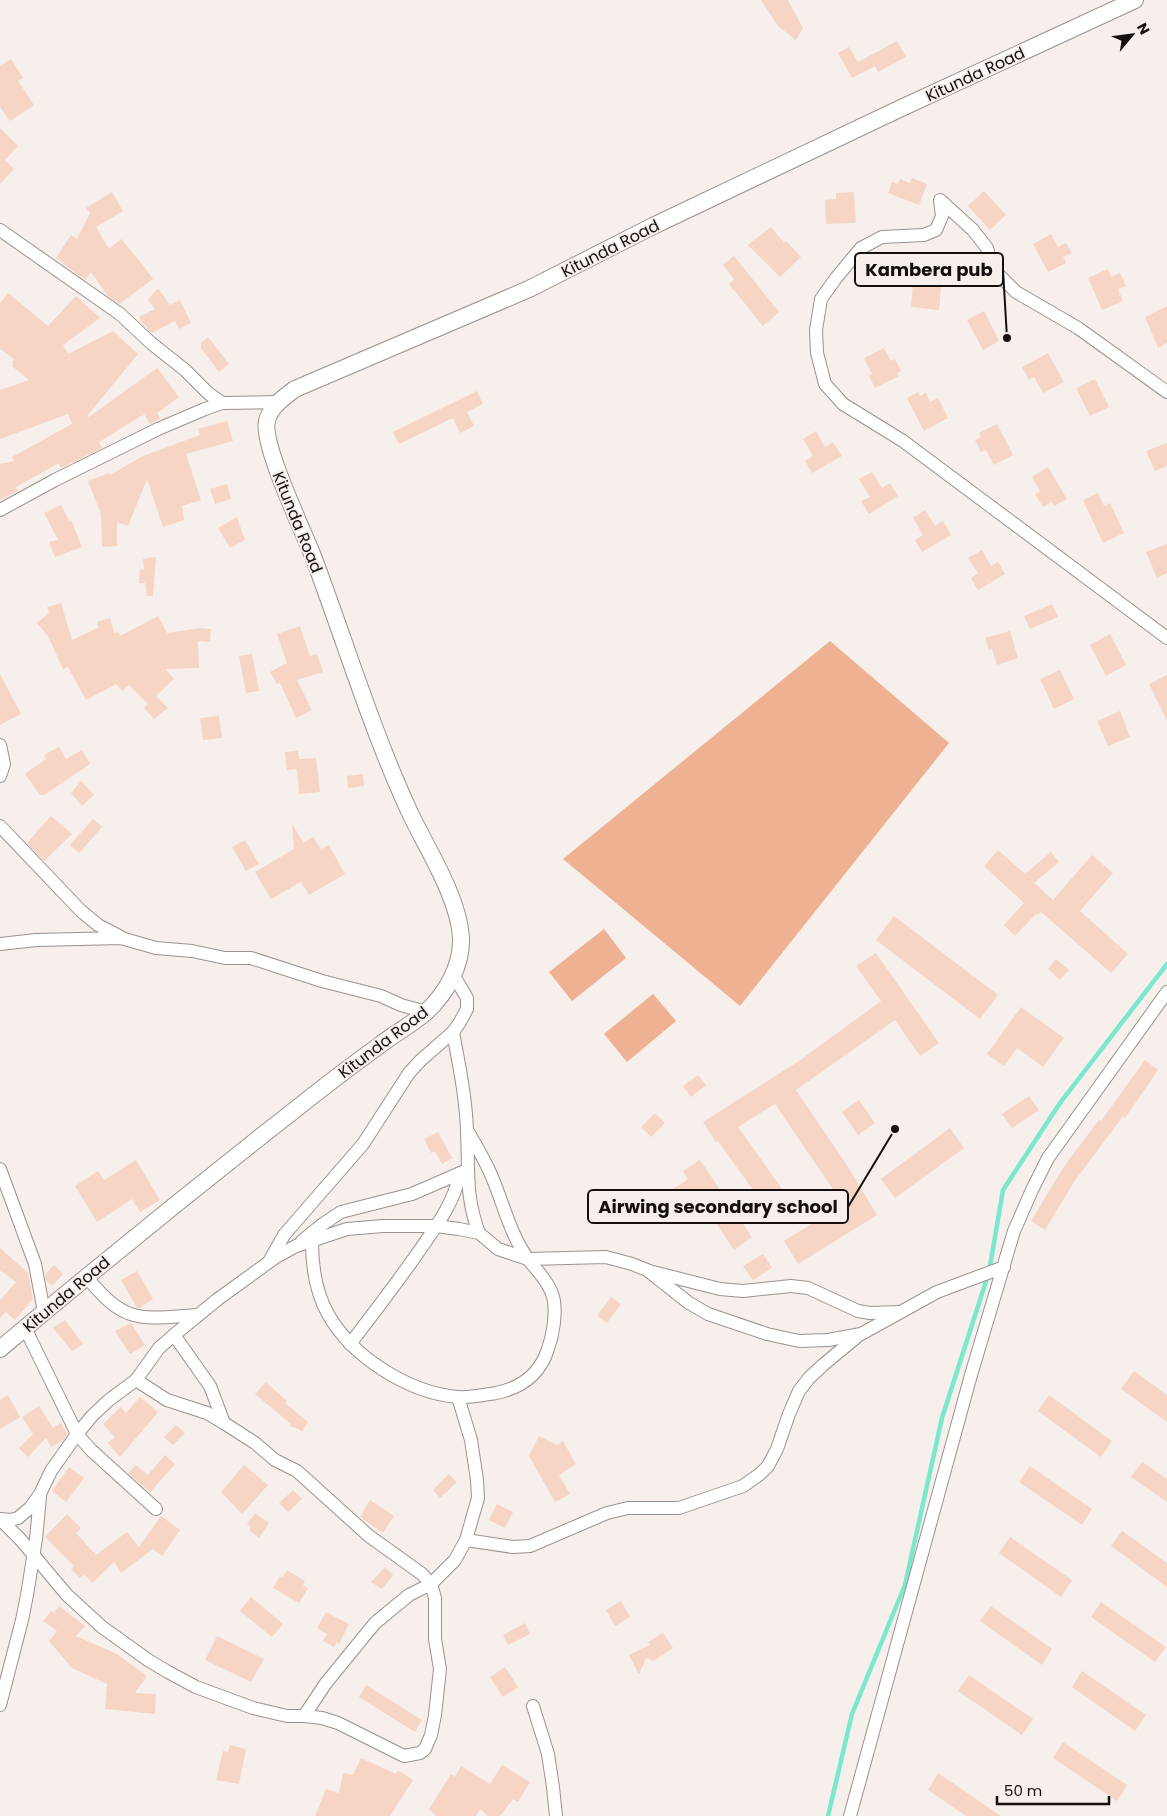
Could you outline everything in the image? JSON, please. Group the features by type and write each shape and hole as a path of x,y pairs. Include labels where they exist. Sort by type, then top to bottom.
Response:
{"street":[{"name":"Kitunda Road","path":"0,1350 86,1276 288,1115 426,1012 454,976 460,956 460,927 443,877 410,812 381,743 313,556 275,464 266,434 267,419 278,402 295,389 529,289 671,218 897,110 1135,0"},
{"path":"1167,392 1078,328 1016,292 993,269 987,248 973,230 940,200 942,216 936,230 924,235 882,237 861,248 821,299 816,330 817,353 825,384 843,404 903,441 1167,638"},
{"path":"0,230 120,314 222,404"},
{"path":"0,510 55,480 205,409 222,404 278,402"},
{"path":"0,745 4,764 0,776"},
{"path":"0,826 82,911 98,924 121,938 156,948 192,951 225,958 251,958 322,981 381,996 401,1006 426,1012"},
{"path":"0,944 36,940 121,938"},
{"path":"268,1263 284,1235 363,1144 408,1073 452,1032 467,1009 467,998 454,976"},
{"path":"850,1816 968,1384 1020,1216 1048,1158 1167,992"},
{"path":"350,1344 447,1210 463,1171 467,1130 464,1092 452,1032"},
{"path":"312,1241 312,1260 317,1286 331,1319 350,1344 384,1370 429,1390 458,1397 492,1394 510,1390 522,1384 535,1373 545,1358 552,1340 554,1300 547,1282 528,1259 512,1233 483,1156 467,1130"},
{"path":"0,1170 32,1255 44,1312"},
{"path":"463,1171 472,1214 479,1233 498,1249 528,1259 606,1257 647,1270 720,1288 743,1290 791,1286 808,1288 858,1311 870,1313 900,1312"},
{"path":"296,1246 341,1212 412,1194 463,1171"},
{"path":"0,1519 10,1520 18,1518 30,1508 40,1494 50,1471 77,1434 109,1400 136,1380 159,1348 197,1315 276,1256 296,1246 330,1234 365,1226 436,1226 479,1233"},
{"path":"466,1540 513,1547 530,1546 608,1513 628,1508 680,1508 743,1486 768,1466 777,1449 788,1414 798,1391 816,1371 861,1334 900,1312 957,1283 1004,1267"},
{"path":"647,1270 688,1304 730,1323 799,1341 828,1340 861,1334"},
{"path":"86,1276 112,1305 127,1314 144,1318 197,1315"},
{"path":"25,1328 45,1373 77,1434 91,1450 156,1509"},
{"path":"174,1335 210,1386 224,1422"},
{"path":"0,1519 56,1583 89,1616 148,1660 196,1687 230,1700 287,1716 322,1718 338,1723 404,1756 413,1755 425,1749 436,1715 440,1669 435,1639 435,1598 431,1584 422,1574 369,1536 297,1471 275,1460 255,1443 224,1422 206,1413 166,1400 136,1380"},
{"path":"304,1716 326,1683 375,1623 410,1594 431,1584 455,1560 466,1540 476,1505 477,1480 471,1440 458,1397"},
{"path":"0,1705 22,1620 33,1555 40,1494"},
{"path":"533,1706 548,1754 556,1816"}],"shaded area":[{"path":"830,641 949,743 740,1006 563,859"},
{"path":"604,929 626,958 572,1001 549,972"},
{"path":"653,994 676,1021 627,1062 604,1034"}],"building":[{"path":"761,0 788,0 803,28 796,40 778,26"},
{"path":"897,41 906,57 878,72 875,66 852,78 838,53 849,47 858,62"},
{"path":"11,59 23,78 18,81 34,105 10,121 0,107 0,66"},
{"path":"0,128 18,146 5,160 14,169 0,184"},
{"path":"912,178 927,184 919,205 888,193 892,182 898,184 900,179 910,183"},
{"path":"984,191 1006,215 990,230 968,206"},
{"path":"112,192 123,211 96,227 109,249 121,239 153,279 119,304 108,296 91,272 85,280 56,258 71,235 77,239 90,213 86,208"},
{"path":"854,192 856,223 826,224 825,200 836,199 836,193"},
{"path":"771,227 784,243 786,241 801,257 780,277 748,245"},
{"path":"1051,234 1058,247 1066,243 1072,253 1063,257 1066,263 1048,272 1033,244"},
{"path":"734,256 779,312 763,326 729,284 734,279 723,265"},
{"path":"1108,269 1111,277 1120,273 1126,286 1118,289 1123,301 1102,310 1088,278"},
{"path":"913,284 941,287 939,310 911,307"},
{"path":"158,288 170,305 180,300 191,323 179,329 175,321 152,333 142,323 139,317 155,309 148,300"},
{"path":"8,293 48,326 76,296 100,318 63,345 68,354 113,331 138,354 87,416 89,417 157,368 179,397 157,413 160,418 156,421 150,424 144,414 99,442 102,448 61,468 59,463 16,487 18,491 0,500 0,464 14,461 12,457 72,424 68,414 0,439 0,390 29,380 12,366 14,359 0,349 0,303"},
{"path":"1167,306 1167,343 1158,348 1145,317"},
{"path":"984,311 999,341 983,350 967,320"},
{"path":"208,337 229,364 219,372 201,348 201,343"},
{"path":"884,348 891,361 895,359 901,371 897,373 899,376 875,388 869,376 872,374 864,358"},
{"path":"1048,353 1064,382 1043,393 1034,377 1029,380 1022,367"},
{"path":"1095,379 1109,407 1090,416 1076,388"},
{"path":"477,391 483,404 467,412 474,426 460,433 453,418 399,444 393,432"},
{"path":"918,392 920,396 926,393 930,402 938,398 948,418 924,431 907,398"},
{"path":"227,421 233,441 186,454 201,500 182,506 184,520 163,527 147,479 128,526 117,522 117,546 102,547 101,514 88,481 109,473 110,475 143,456 200,435 198,429"},
{"path":"997,424 1013,455 994,465 986,450 981,452 975,440 981,437 979,433"},
{"path":"816,431 825,447 833,442 842,456 812,473 805,461 813,456 803,439"},
{"path":"1167,443 1167,466 1155,471 1146,451"},
{"path":"1048,467 1067,499 1054,506 1052,502 1043,507 1035,494 1040,491 1032,477"},
{"path":"872,472 882,488 890,483 898,496 869,514 861,501 870,497 859,479"},
{"path":"227,484 231,499 215,504 210,489"},
{"path":"1098,493 1104,506 1110,503 1124,533 1103,543 1083,500"},
{"path":"61,505 69,521 71,520 82,547 55,557 49,542 58,540 44,513"},
{"path":"925,510 935,526 943,521 951,535 922,552 915,540 923,535 913,518"},
{"path":"237,517 245,540 230,548 218,528"},
{"path":"1167,544 1167,573 1157,578 1146,552"},
{"path":"982,550 991,566 998,562 1005,574 978,590 971,578 978,573 968,558"},
{"path":"156,557 153,596 147,596 145,583 139,583 140,569 144,570 143,559"},
{"path":"61,603 72,640 98,628 97,622 110,618 114,633 119,632 120,636 158,616 167,633 200,628 211,629 210,642 198,641 199,668 165,669 174,679 156,696 168,708 154,719 144,708 148,704 129,685 122,691 116,684 86,700 68,667 63,669 48,636 37,623 49,613 47,607"},
{"path":"1052,604 1058,617 1030,629 1024,616"},
{"path":"300,626 310,656 317,654 323,672 297,680 312,710 296,718 280,683 277,684 270,672 287,663 277,634"},
{"path":"1010,631 1018,658 997,665 992,649 989,650 985,638"},
{"path":"1110,634 1126,665 1106,676 1090,645"},
{"path":"252,654 259,691 246,693 239,656"},
{"path":"1060,670 1074,699 1054,709 1040,679"},
{"path":"0,674 21,714 0,725"},
{"path":"1167,675 1167,721 1149,684"},
{"path":"1120,711 1130,737 1108,746 1097,721"},
{"path":"219,716 222,738 203,740 200,718"},
{"path":"59,747 66,759 82,750 90,764 44,795 40,795 25,774 46,759 44,755"},
{"path":"298,751 299,759 316,758 320,792 299,794 297,769 287,770 285,752"},
{"path":"363,774 364,786 348,788 347,776"},
{"path":"81,781 94,795 82,806 71,793"},
{"path":"51,816 72,834 44,861 27,843"},
{"path":"93,819 102,827 79,853 70,845"},
{"path":"292,823 303,843 313,837 321,849 329,845 345,874 309,895 301,882 271,899 255,872 294,849"},
{"path":"245,840 259,864 246,871 232,847"},
{"path":"998,850 1025,874 1051,852 1059,862 1034,883 1053,900 1092,855 1113,873 1080,911 1128,954 1111,973 1041,912 1038,915 1036,914 1015,936 1004,925 1024,903 984,866"},
{"path":"894,916 998,995 980,1019 876,940"},
{"path":"876,953 939,1043 920,1056 895,1020 796,1090 848,1167 877,1215 798,1264 784,1241 843,1204 775,1104 738,1127 795,1207 775,1221 703,1122 799,1061 881,1001 856,966"},
{"path":"1056,959 1069,970 1060,980 1048,969"},
{"path":"1021,1007 1064,1038 1043,1067 1017,1048 1004,1066 987,1054"},
{"path":"1145,1060 1158,1070 1125,1118 1123,1116 1074,1182 1045,1230 1031,1221 1065,1165 1099,1120 1101,1121"},
{"path":"698,1075 706,1085 691,1097 683,1086"},
{"path":"1029,1096 1039,1110 1012,1128 1002,1114"},
{"path":"859,1100 875,1123 858,1135 842,1112"},
{"path":"655,1113 665,1123 651,1137 641,1127"},
{"path":"950,1128 964,1148 895,1198 881,1179"},
{"path":"438,1132 452,1158 442,1164 435,1151 431,1153 424,1139"},
{"path":"136,1160 160,1200 140,1212 132,1199 97,1222 75,1186 98,1171 104,1180"},
{"path":"700,1160 752,1237 734,1250 709,1212 693,1222 673,1189 688,1179 683,1171"},
{"path":"0,1248 28,1273 33,1299 15,1320 6,1312 0,1318 0,1300 16,1282 0,1270"},
{"path":"763,1254 772,1268 753,1280 743,1266"},
{"path":"54,1265 63,1274 52,1286 46,1280 45,1275"},
{"path":"137,1271 153,1299 139,1308 137,1308 121,1280"},
{"path":"611,1297 621,1304 607,1323 597,1316"},
{"path":"65,1320 83,1344 72,1351 53,1328"},
{"path":"131,1323 145,1345 130,1354 115,1331"},
{"path":"1134,1371 1167,1395 1167,1422 1121,1389"},
{"path":"266,1382 287,1401 285,1403 308,1422 302,1431 290,1426 291,1424 255,1394"},
{"path":"8,1395 20,1417 0,1429 0,1400"},
{"path":"1049,1395 1112,1441 1101,1457 1038,1411"},
{"path":"140,1397 158,1412 120,1457 108,1443 115,1437 103,1424 121,1407 126,1413"},
{"path":"39,1406 53,1428 61,1423 67,1434 63,1440 51,1447 46,1438 28,1457 19,1448 33,1434 22,1417"},
{"path":"176,1425 185,1433 173,1445 164,1437"},
{"path":"539,1436 557,1445 563,1441 576,1464 559,1475 570,1494 555,1502 529,1456"},
{"path":"165,1455 175,1464 150,1492 128,1473 136,1465 148,1475"},
{"path":"1142,1462 1167,1479 1167,1502 1131,1477"},
{"path":"244,1465 268,1485 242,1514 221,1492"},
{"path":"1030,1466 1092,1509 1082,1525 1019,1482"},
{"path":"69,1467 84,1478 66,1502 52,1491"},
{"path":"449,1474 457,1482 440,1498 433,1490"},
{"path":"293,1490 302,1499 288,1512 279,1503"},
{"path":"370,1500 394,1516 383,1533 360,1517"},
{"path":"497,1504 513,1512 505,1528 489,1520"},
{"path":"255,1513 269,1523 259,1538 249,1530 251,1527 247,1524"},
{"path":"67,1514 81,1528 76,1533 96,1555 127,1532 139,1547 161,1516 180,1530 162,1556 153,1549 121,1573 114,1562 92,1583 84,1574 80,1578 71,1569 74,1566 45,1537"},
{"path":"1122,1531 1167,1563 1167,1587 1111,1546"},
{"path":"1010,1537 1072,1580 1061,1597 999,1553"},
{"path":"385,1567 393,1575 382,1589 371,1582"},
{"path":"287,1570 305,1581 303,1585 308,1588 299,1603 273,1588 280,1576 282,1578"},
{"path":"251,1597 283,1624 272,1637 240,1611"},
{"path":"621,1601 630,1617 615,1626 606,1610"},
{"path":"1101,1602 1166,1647 1155,1662 1091,1617"},
{"path":"59,1606 85,1626 76,1636 117,1654 147,1676 135,1693 156,1694 155,1714 105,1709 107,1684 72,1668 49,1641 57,1631 43,1621 51,1611 54,1613"},
{"path":"991,1606 1052,1649 1042,1665 980,1621"},
{"path":"326,1612 349,1624 339,1644 337,1642 334,1647 323,1641 327,1634 317,1628"},
{"path":"525,1623 530,1634 508,1645 503,1635"},
{"path":"663,1633 673,1648 653,1661 646,1658 639,1675 629,1655 650,1645 648,1642"},
{"path":"217,1636 264,1659 251,1682 205,1660"},
{"path":"505,1667 518,1687 503,1697 490,1677"},
{"path":"1082,1671 1146,1715 1135,1731 1072,1687"},
{"path":"969,1675 1033,1719 1022,1735 958,1691"},
{"path":"366,1685 422,1720 415,1732 359,1697"},
{"path":"1063,1742 1127,1785 1117,1801 1053,1758"},
{"path":"230,1745 246,1749 239,1784 216,1780 223,1751 228,1752"},
{"path":"361,1758 396,1774 398,1770 413,1780 390,1816 315,1816 326,1789 339,1793 343,1773 353,1775"},
{"path":"502,1765 530,1782 518,1802 513,1799 500,1816 488,1816 480,1809 476,1816 436,1816 429,1809 451,1774 455,1777 461,1766 490,1784"},
{"path":"938,1773 1001,1816 966,1816 928,1790"}],"waterway":[{"path":"828,1816 852,1714 905,1585 942,1418 989,1272 1003,1190 1060,1103 1167,964"}],"place":[{"name":"Kambera pub","path":"1007,338"},
{"name":"Airwing secondary school","path":"895,1129"}]}
